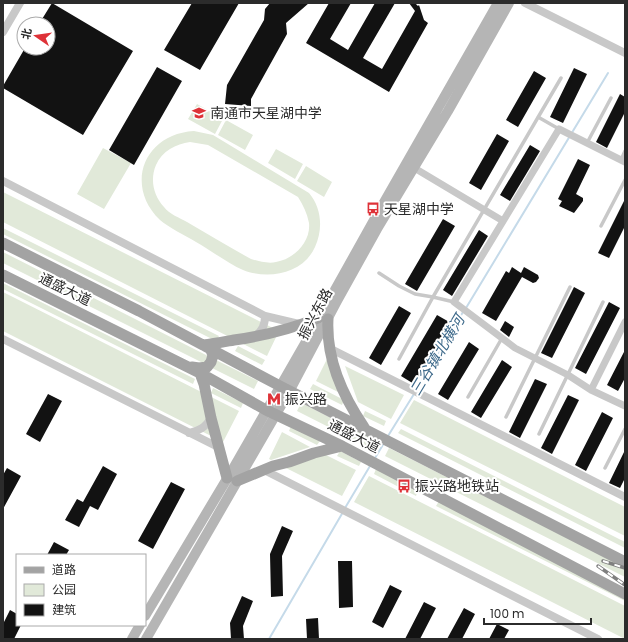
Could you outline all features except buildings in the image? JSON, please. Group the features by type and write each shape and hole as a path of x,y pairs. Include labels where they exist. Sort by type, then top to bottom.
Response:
{"main road":[{"name":"振兴东路","path":"271,413 280,386 323,318 410,166 498,3"},
{"name":"振兴东路","path":"410,166 448,111 509,3"},
{"name":"通盛大道","path":"3,243 139,311 280,386 625,562"},
{"name":"通盛大道","path":"3,275 200,372 271,413 342,446 625,594"},
{"name":"振兴东路","path":"146,614 232,479 271,413 290,390 323,318"},
{"path":"188,366 199,368 207,367 211,362 213,355 206,346 255,337 323,318 337,376 345,396 365,429"},
{"path":"200,372 206,390 210,418 218,447 232,479 289,462 314,452 342,446"},
{"name":"振兴东路","path":"146,639 232,479"},
{"path":"132,639 139,626"}],"street":[{"path":"3,32 20,3"},
{"path":"525,3 625,53"},
{"path":"623,161 559,129 454,302 515,348 568,375 591,390 625,406"},
{"path":"410,166 503,221"},
{"path":"3,181 265,316 301,325"},
{"path":"255,337 265,324 265,316"},
{"path":"591,390 625,322"},
{"path":"3,339 218,447"},
{"path":"330,349 625,497"},
{"path":"189,433 200,430 206,426 210,418"},
{"path":"264,470 598,639"}],"lane":[{"path":"399,359 433,297 561,78"},
{"path":"587,143 611,98"},
{"path":"538,117 559,129"},
{"path":"623,161 625,151"},
{"path":"601,226 625,180"},
{"path":"379,273 415,294 454,302"},
{"path":"506,417 570,288"},
{"path":"539,434 604,302"},
{"path":"468,397 502,338"},
{"path":"605,468 625,429"}],"green space":[{"path":"197,104 223,119 215,134 188,119"},
{"path":"226,120 253,135 245,150 218,135"},
{"path":"194,131 213,135 309,193 317,205 320,226 318,240 309,256 294,269 274,274 253,273 232,264 160,220 149,206 143,192 142,177 145,164 152,151 163,141 177,134","holes":["190,142 208,145 298,197 307,216 309,230 304,243 295,253 283,260 273,263 251,259 172,214 164,207 157,197 153,181 154,170 159,160 166,152 180,144"]},
{"path":"103,148 131,163 104,209 77,194"},
{"path":"276,149 303,164 295,179 268,163"},
{"path":"306,166 332,182 324,197 297,181"},
{"path":"3,192 279,331 267,356 3,222"},
{"path":"3,228 219,336 216,341 3,234"},
{"path":"3,252 208,356 205,364 3,263"},
{"path":"3,283 195,379 193,384 3,289"},
{"path":"3,292 239,411 223,442 3,331"},
{"path":"238,346 265,360 262,365 235,351"},
{"path":"328,357 340,393 316,381"},
{"path":"216,360 258,381 254,389 212,368"},
{"path":"345,366 404,395 391,419 358,402"},
{"path":"313,384 344,400 342,405 310,389"},
{"path":"213,388 243,403 241,408 211,393"},
{"path":"414,400 625,507 625,536 400,423"},
{"path":"301,403 375,440 370,448 297,411"},
{"path":"365,411 386,421 384,426 363,416"},
{"path":"291,426 320,441 317,445 289,431"},
{"path":"401,429 625,542 625,548 398,433"},
{"path":"282,432 310,447 271,460 269,459"},
{"path":"389,448 625,567 625,577 385,456"},
{"path":"340,451 361,462 359,466 337,456"},
{"path":"324,454 356,470 342,496 286,468"},
{"path":"376,469 418,490 416,496 374,474"},
{"path":"369,476 625,606 625,639 354,502"},
{"path":"439,501 625,595 625,601 436,506"}],"waterway":[{"name":"三谷镇北横河","path":"466,308 608,73"},
{"name":"三谷镇北横河","path":"416,390 463,312"},
{"name":"三谷镇北横河","path":"388,436 414,394"},
{"name":"三谷镇北横河","path":"375,458 384,443"},
{"name":"三谷镇北横河","path":"345,508 370,466"},
{"name":"三谷镇北横河","path":"269,639 343,512"}],"railway":[{"path":"603,561 625,568"},
{"path":"598,566 625,585"}],"place":[{"name":"南通市天星湖中学","path":"199,113"},
{"name":"天星湖中学","path":"373,209"},
{"name":"振兴路","path":"274,399"},
{"name":"振兴路地铁站","path":"404,486"}]}
